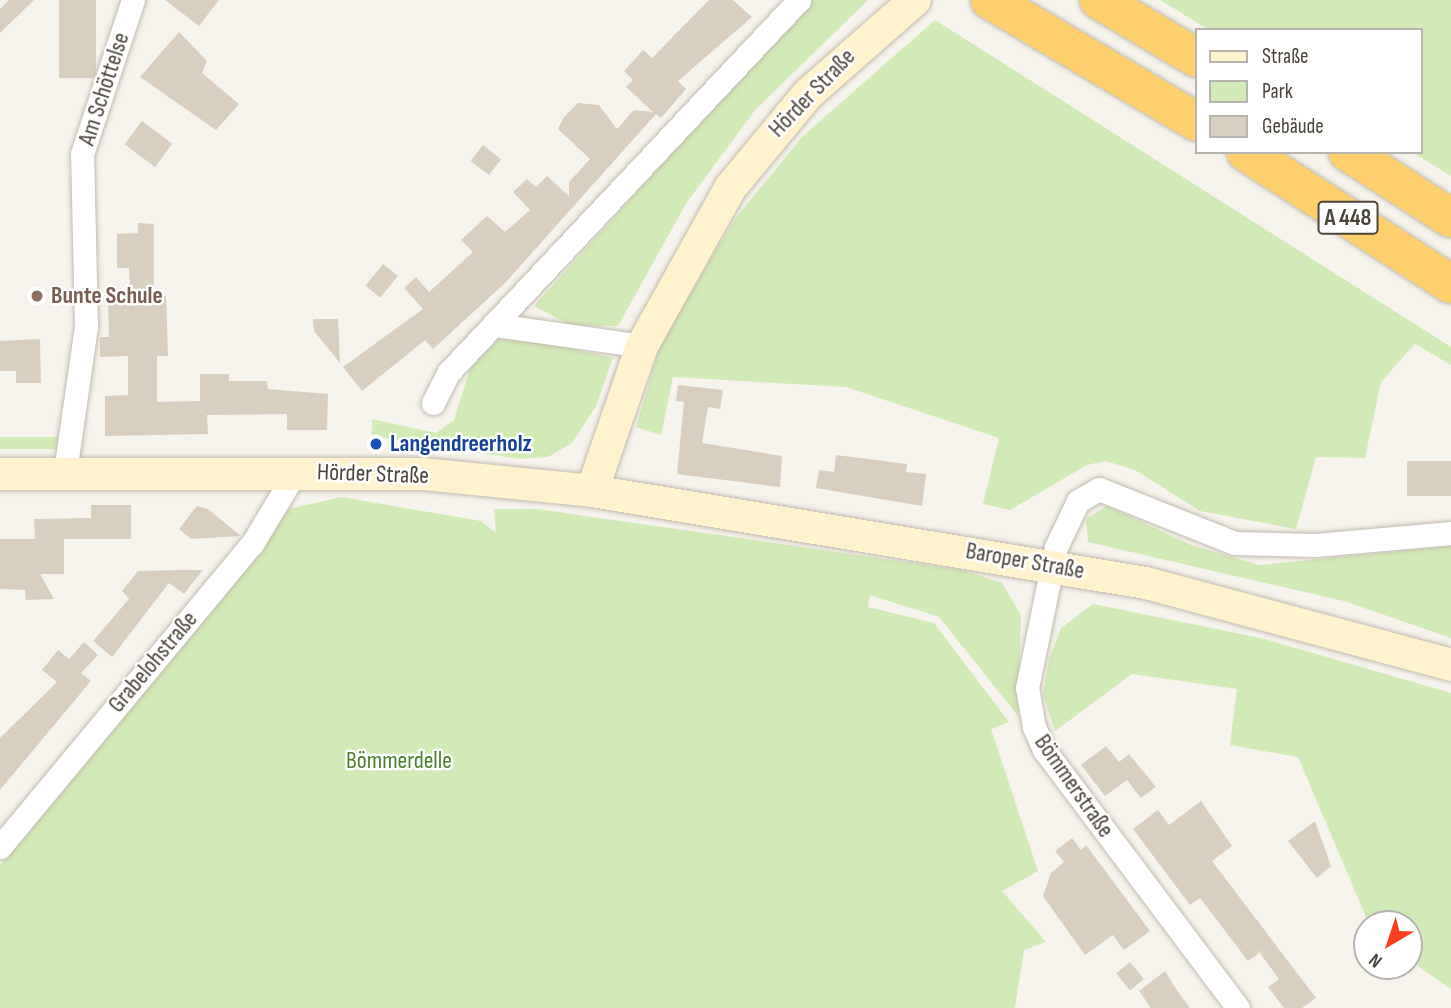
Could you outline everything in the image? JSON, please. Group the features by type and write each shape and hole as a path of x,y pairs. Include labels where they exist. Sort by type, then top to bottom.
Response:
{"highway":[{"path":"990,0 1196,121"},
{"path":"1099,0 1196,57"},
{"name":"A 448","path":"1249,154 1451,284"},
{"name":"A 448","path":"1351,154 1451,218"}],"main road":[{"name":"Hörder Straße","path":"0,474 296,471 423,474 592,491 642,346 731,187 808,94 876,31 915,0"},
{"name":"Baroper Straße","path":"592,491 1050,565 1255,609 1451,665"}],"street":[{"name":"Am Schöttelse","path":"65,472 86,326 82,154 133,0"},
{"path":"433,402 449,372 799,0"},
{"path":"495,325 642,346"},
{"name":"Grabelohstraße","path":"0,847 252,544 296,471"},
{"name":"Bömmerstraße","path":"1238,1008 1051,759 1034,727 1027,688 1050,565 1078,501 1099,489 1235,543 1315,545 1451,533"}],"green space":[{"path":"810,0 868,0 756,109 687,202 618,326 570,325 534,306"},
{"path":"1160,0 1451,0 1451,176 1415,154 1423,154 1423,28 1206,28"},
{"path":"935,20 1451,347 1451,365 1415,344 1381,382 1365,458 1316,457 1296,529 1200,511 1135,470 1106,461 1087,465 1010,510 983,504 999,438 846,387 673,377 661,435 636,427 662,339 735,219 803,136"},
{"path":"498,340 538,341 613,358 596,406 572,443 548,457 519,459 372,436 372,419 436,433 454,420 471,366"},
{"path":"0,437 58,437 58,449 0,449"},
{"name":"Bömmerdelle","path":"341,497 481,521 496,533 494,509 537,509 962,570 1002,583 1021,615 1018,716 939,617 870,595 868,607 934,623 1009,722 991,729 1038,871 1002,891 1046,942 1024,950 1015,1008 0,1008 0,866 22,829 289,509"},
{"path":"1107,506 1191,545 1259,565 1451,546 1451,638 1344,601 1088,542 1086,519"},
{"path":"1093,604 1261,638 1451,693 1451,989 1423,970 1423,910 1363,910 1298,757 1230,745 1237,689 1132,674 1055,731 1043,694 1049,659 1061,628"}],"building":[{"path":"9,0 34,0 0,33 0,9"},
{"path":"59,0 96,0 96,78 59,78"},
{"path":"165,0 219,0 199,26"},
{"path":"709,0 733,0 752,17 678,81 686,89 661,118 656,114 505,283 433,349 425,340 362,391 343,367 423,309 404,288 416,277 429,292 473,252 461,240 487,216 505,232 530,210 513,192 527,179 536,187 547,176 569,196 569,182 590,159 558,129 564,117 578,103 599,105 617,129 634,110 653,112 626,87 633,80 624,71 643,50 652,58"},
{"path":"179,32 207,61 202,73 239,104 216,130 140,77"},
{"path":"142,121 172,144 155,167 125,144"},
{"path":"483,145 501,159 489,175 471,161"},
{"path":"138,223 154,224 154,296 166,296 168,356 157,356 157,402 200,401 200,374 229,374 229,381 267,381 268,389 328,394 327,430 287,430 287,414 207,415 208,434 105,436 105,396 128,395 128,356 100,357 100,337 109,337 108,301 131,301 129,268 117,268 117,234 138,233"},
{"path":"383,264 398,276 380,298 365,286"},
{"path":"313,319 338,319 340,363 314,331"},
{"path":"40,339 41,383 16,383 16,371 0,371 0,341"},
{"path":"678,385 723,390 720,409 708,407 702,443 782,456 780,487 677,474 684,402 676,401"},
{"path":"836,455 907,464 906,472 926,474 922,506 816,488 819,470 834,472"},
{"path":"1407,461 1451,461 1451,496 1407,496"},
{"path":"91,505 131,505 131,539 64,539 64,574 40,574 54,599 26,600 25,590 0,589 0,539 35,539 34,519 91,518"},
{"path":"197,506 208,509 241,536 191,539 179,529"},
{"path":"203,570 184,594 169,583 112,657 93,641 129,599 122,591 138,571"},
{"path":"84,642 98,655 81,673 91,681 0,790 0,738 57,682 42,670 58,650 69,659"},
{"path":"1106,746 1119,762 1129,754 1156,787 1141,798 1127,780 1105,796 1081,765"},
{"path":"1201,801 1232,846 1212,861 1316,998 1302,1008 1284,1008 1268,987 1279,979 1260,953 1266,948 1248,961 1200,898 1190,905 1133,829 1158,810 1169,825"},
{"path":"1315,821 1331,866 1317,878 1288,841"},
{"path":"1072,838 1081,850 1086,845 1150,931 1124,950 1113,935 1085,955 1043,896 1051,873 1064,862 1055,851"},
{"path":"1130,962 1144,979 1130,990 1116,973"},
{"path":"1165,971 1190,1008 1151,1008 1139,991"}],"place":[{"name":"Bunte Schule","path":"37,296"},
{"name":"Langendreerholz","path":"376,444"}]}
